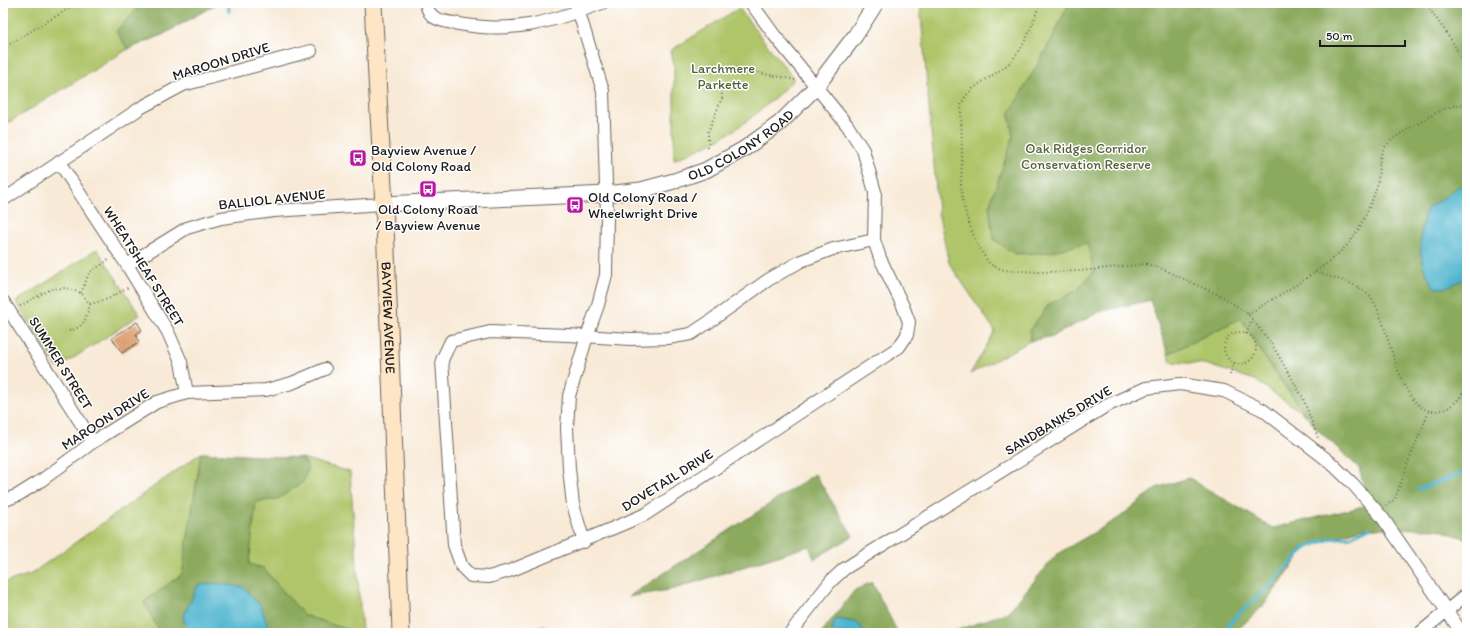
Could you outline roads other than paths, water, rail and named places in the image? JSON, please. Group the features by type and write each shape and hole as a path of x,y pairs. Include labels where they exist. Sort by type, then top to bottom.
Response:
{"main road":[{"name":"BAYVIEW AVENUE","path":"373,3 384,204 401,633"}],"street":[{"path":"426,3 427,9 437,20 479,28 519,27 546,23 577,7 602,3"},
{"name":"DOVETAIL DRIVE","path":"587,336 490,332 451,341 442,360 454,545 462,567 471,576 489,577 512,570 584,542 646,514 899,347 907,334 909,322 880,258 874,240 875,192 863,150 847,125 775,36 751,3"},
{"name":"OLD COLONY ROAD","path":"384,204 607,194 641,190 706,170 744,149 780,123 816,87 854,36 876,3"},
{"path":"577,7 603,91 607,194 606,275 569,396 567,428 569,469 573,505 584,542"},
{"name":"MAROON DRIVE","path":"3,200 142,107 183,85 311,51"},
{"name":"WHEATSHEAF STREET","path":"60,162 119,252 168,332 181,362 187,393"},
{"name":"BALLIOL AVENUE","path":"127,265 186,228 221,218 274,211 384,204"},
{"path":"587,336 630,339 668,338 691,334 768,280 801,261 833,249 874,240"},
{"name":"SUMMER STREET","path":"3,301 93,442"},
{"name":"MAROON DRIVE","path":"3,501 18,495 42,480 93,442 157,402 187,393 266,390 292,383 325,369"},
{"name":"SANDBANKS DRIVE","path":"790,633 831,581 844,569 1106,406 1146,388 1180,384 1224,392 1263,410 1330,462 1353,484 1378,512 1462,633"},
{"path":"1420,633 1467,594"}],"water":[{"path":"1467,183 1467,278 1444,288 1435,288 1423,265 1421,249 1421,232 1426,211 1431,205 1442,199 1457,187"},
{"path":"217,583 243,587 261,606 270,633 188,633 183,617 198,585"},
{"path":"838,619 858,623 865,633 832,633 834,621"}],"waterway":[{"path":"228,3 229,11"},
{"path":"1418,489 1467,472"},
{"path":"1222,633 1238,614 1258,597 1305,548 1332,538 1350,537 1369,528"}],"place":[{"name":"Bayview Avenue / Old Colony Road","path":"358,158"},
{"name":"Old Colony Road / Bayview Avenue","path":"428,189"},
{"name":"Old Colony Road / Wheelwright Drive","path":"575,205"}],"park label":[{"name":"Larchmere Parkette","path":"723,76"},
{"name":"Oak Ridges Corridor Conservation Reserve","path":"1086,156"}]}
